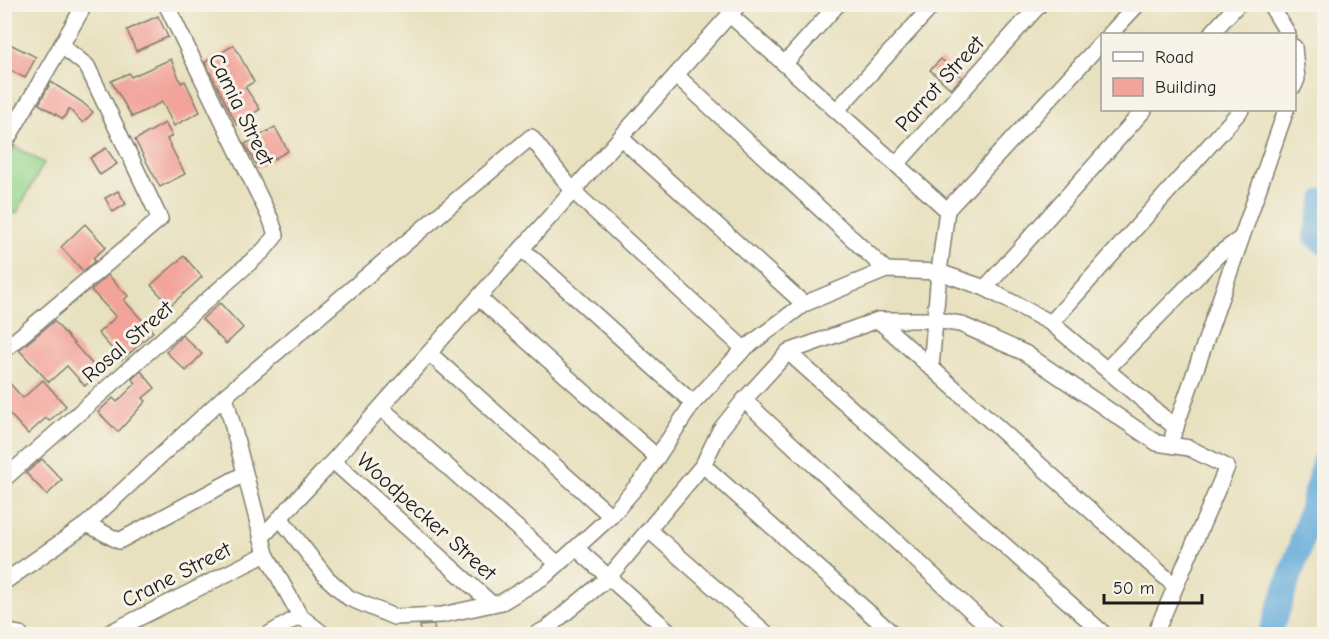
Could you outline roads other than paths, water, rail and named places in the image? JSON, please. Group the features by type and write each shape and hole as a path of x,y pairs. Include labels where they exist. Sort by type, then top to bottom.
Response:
{"street":[{"path":"4,145 85,4"},
{"name":"Camia Street","path":"166,4 271,220 276,235"},
{"path":"785,63 838,4"},
{"path":"837,110 934,4"},
{"name":"Parrot Street","path":"897,164 1040,4"},
{"path":"1111,33 1138,4"},
{"path":"1212,33 1238,4"},
{"path":"1270,4 1286,33"},
{"path":"261,538 281,519 381,408 734,10 785,63 947,210"},
{"path":"931,368 947,210 1101,43"},
{"path":"4,350 160,219 87,66 62,46"},
{"path":"1296,64 1296,81"},
{"path":"676,75 886,270"},
{"path":"985,288 1143,111"},
{"path":"1051,323 1240,111"},
{"path":"1170,446 1286,111"},
{"path":"4,582 87,524 225,396 531,137 573,191 744,349"},
{"path":"621,138 804,304"},
{"name":"Rosal Street","path":"4,479 264,250 276,235"},
{"path":"1107,369 1219,254 1241,238"},
{"path":"522,249 693,403"},
{"path":"281,519 327,578 349,598 394,617 442,615 502,602 545,576 611,516 642,480 693,403 744,349 804,304 886,270 939,272 985,288 1051,323 1176,428"},
{"path":"478,298 657,457"},
{"path":"878,320 1175,586"},
{"path":"544,633 608,578 704,465 720,430 788,352 878,320 936,320 960,324 1026,353 1157,443 1189,448 1227,467 1155,634"},
{"path":"788,352 1104,634"},
{"path":"429,353 611,516"},
{"path":"225,396 266,554 300,616 323,634"},
{"path":"744,400 996,634"},
{"path":"381,408 558,564"},
{"name":"Woodpecker Street","path":"333,461 492,604"},
{"path":"704,465 893,634"},
{"path":"87,524 119,541 244,474"},
{"path":"649,530 767,634"},
{"path":"576,548 672,634"},
{"name":"Crane Street","path":"107,634 266,554"},
{"path":"269,634 300,616"},
{"path":"4,631 20,634"}],"waterway":[{"path":"1324,200 1315,235 1324,243"},
{"path":"1270,634 1300,547 1324,461"}]}
